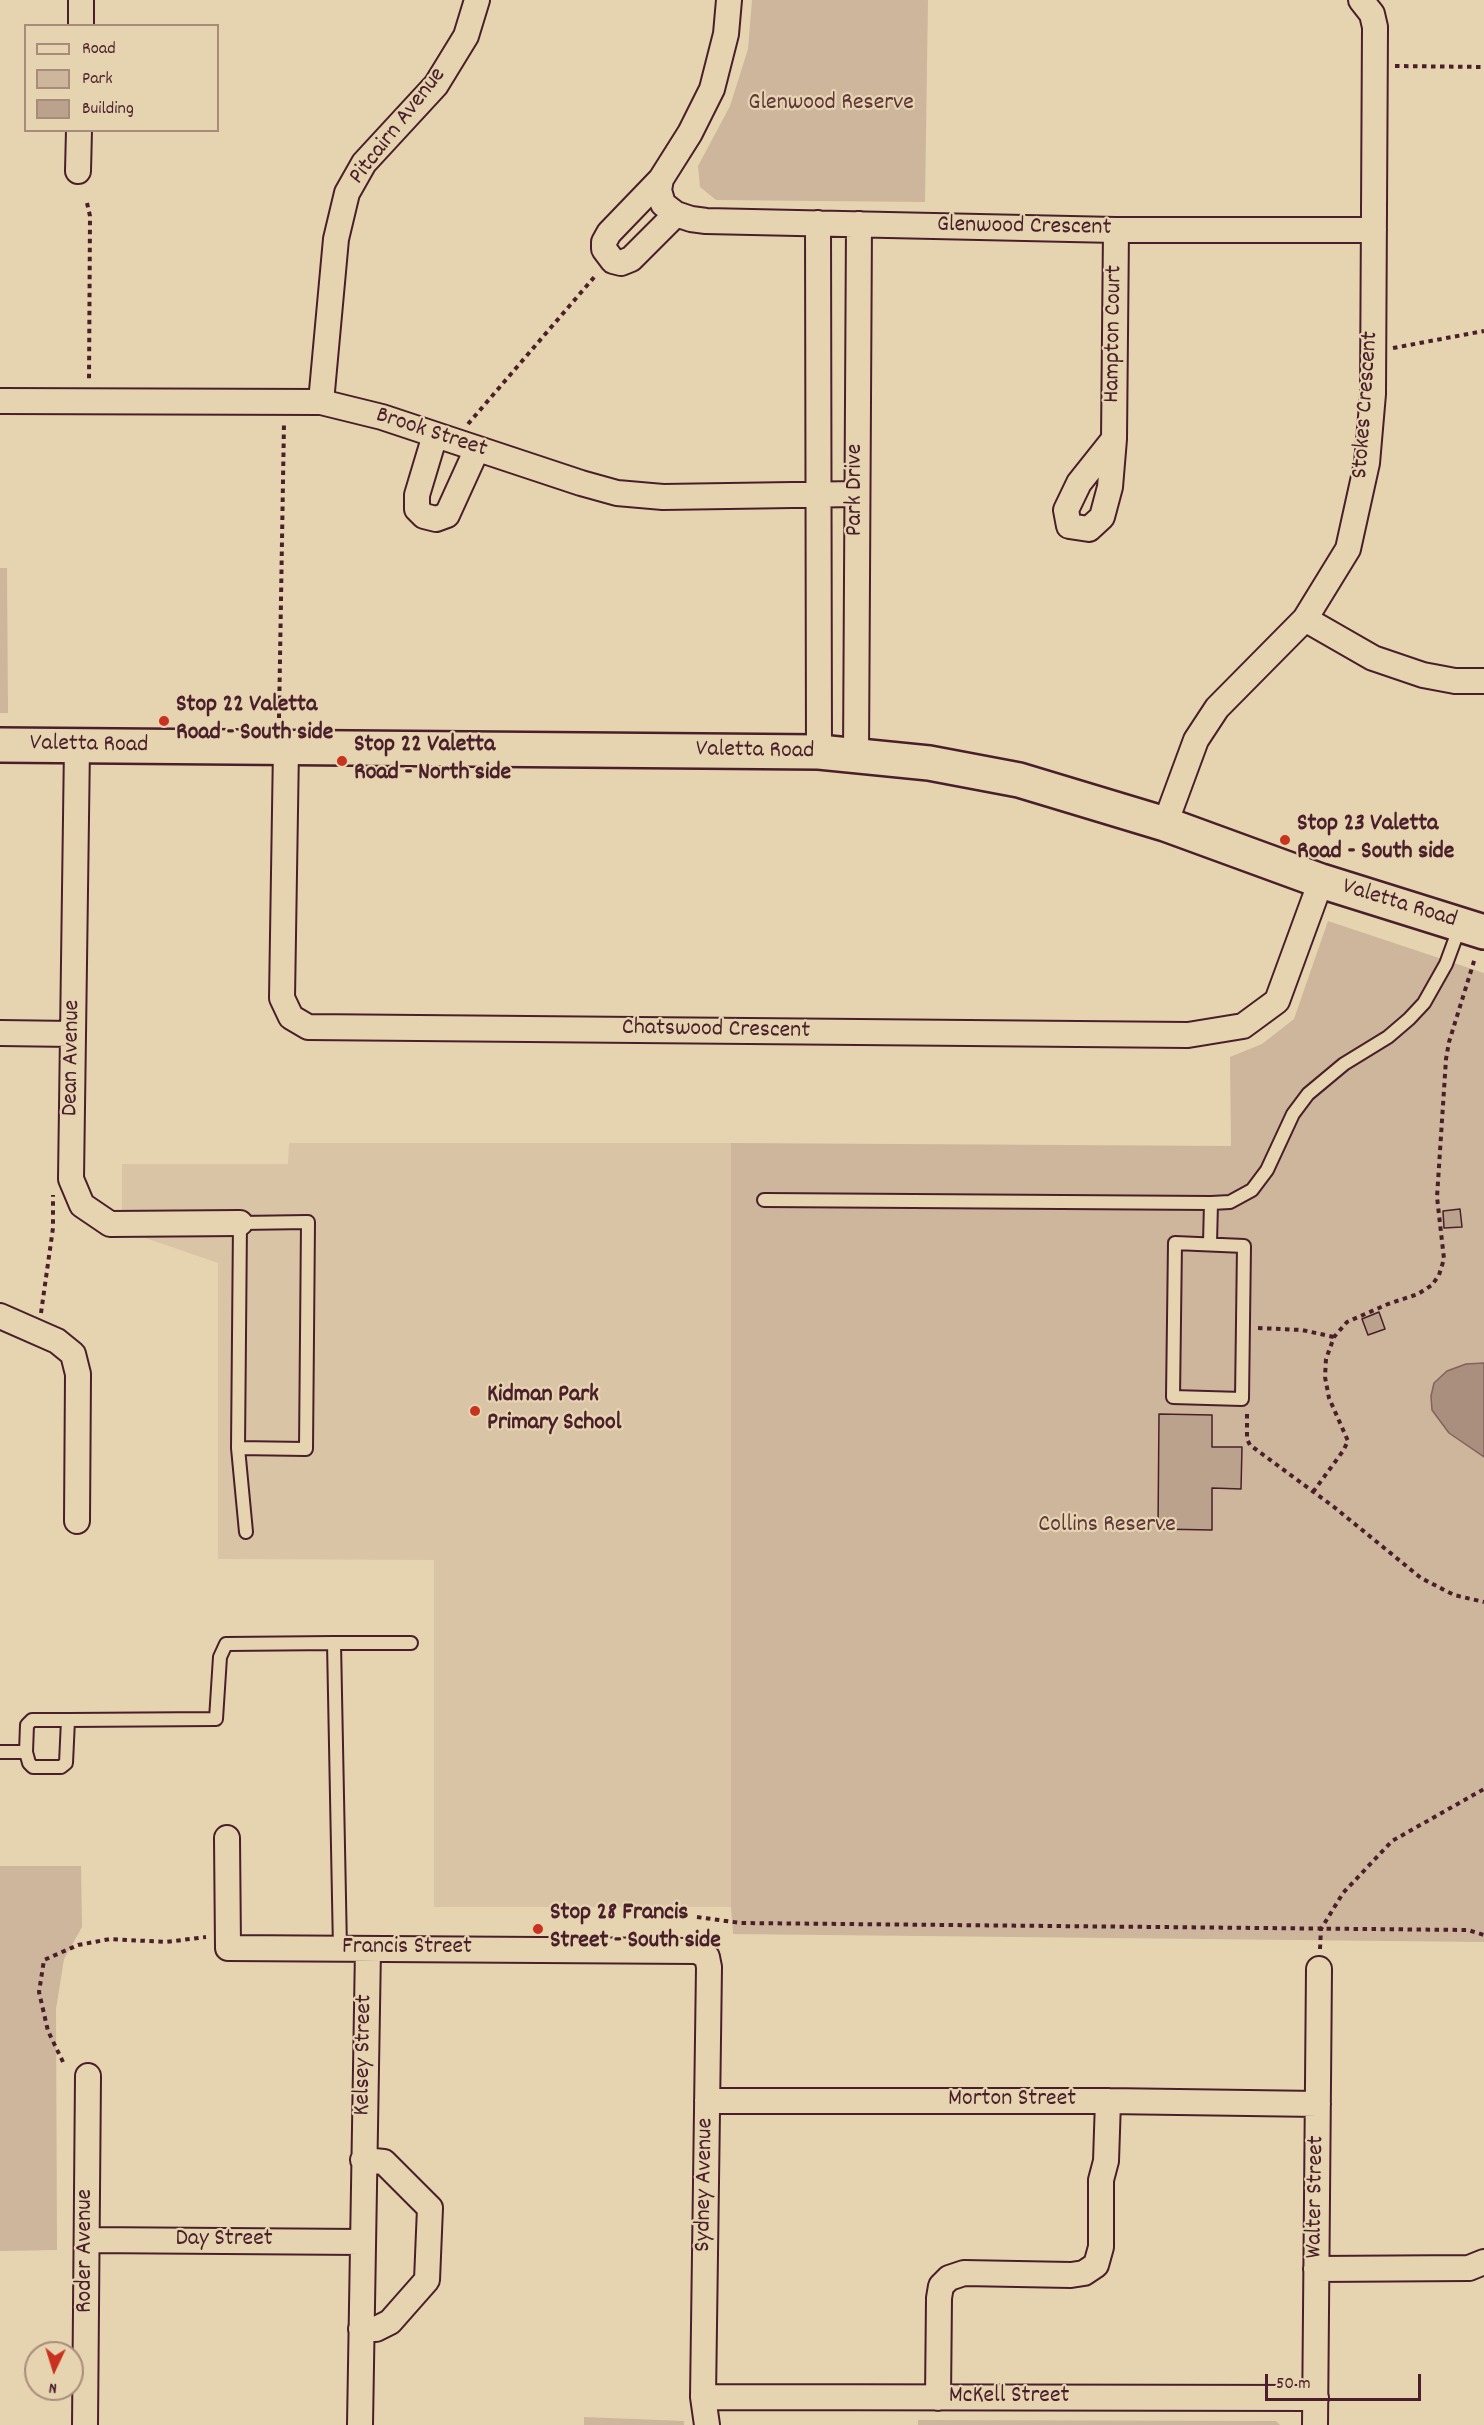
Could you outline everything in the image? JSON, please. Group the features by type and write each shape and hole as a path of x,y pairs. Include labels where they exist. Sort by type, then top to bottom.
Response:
{"street":[{"path":"81,0 81,24"},
{"name":"Pitcairn Avenue","path":"321,402 336,239 347,193 364,163 436,86 466,36 477,0"},
{"path":"661,179 659,190 663,204 676,214 638,254 621,263 610,259 603,249 609,233 661,179 690,134 712,89 726,34 729,0"},
{"name":"Stokes Crescent","path":"1165,824 1196,740 1212,716 1305,618 1348,549 1367,463 1373,394 1375,27 1372,14 1361,0"},
{"path":"78,171 79,132"},
{"name":"Glenwood Crescent","path":"676,214 706,222 1116,230 1374,230"},
{"name":"Park Drive","path":"818,223 819,752"},
{"name":"Park Drive","path":"856,756 859,224"},
{"name":"Hampton Court","path":"1114,439 1116,230"},
{"name":"Brook Street","path":"0,401 321,402 382,417 617,493 663,497 857,494"},
{"path":"444,438 417,495 417,509 424,516 435,519 447,515 477,449"},
{"path":"1305,618 1373,658 1423,675 1455,681 1484,681"},
{"name":"Valetta Road","path":"0,745 77,746 283,733 819,752 928,763 1019,780 1165,824 1473,938"},
{"name":"Chatswood Crescent","path":"283,733 282,998 291,1017 308,1027 1188,1035 1243,1026 1277,1001 1321,881"},
{"name":"Dean Avenue","path":"77,746 71,1179 82,1205 110,1224 240,1223"},
{"path":"0,1033 73,1034"},
{"path":"0,1316 57,1341 73,1354 78,1374 77,1521"},
{"name":"Francis Street","path":"227,1838 228,1948 698,1951"},
{"name":"Kelsey Street","path":"360,2425 368,1949"},
{"name":"Sydney Avenue","path":"698,1951 707,1957 709,1967 703,2397 706,2425"},
{"name":"Walter Street","path":"1315,2425 1319,1969"},
{"name":"Roder Avenue","path":"85,2425 88,2076"},
{"name":"Morton Street","path":"707,2101 1108,2101 1318,2104"},
{"path":"938,2398 939,2298 941,2286 949,2278 964,2273 1071,2275 1084,2273 1096,2265 1101,2247 1101,2180 1106,2161 1108,2101"},
{"path":"360,2328 376,2329 390,2322 428,2280 430,2208 384,2162 363,2160"},
{"name":"Day Street","path":"87,2240 362,2242"},
{"path":"1316,2269 1468,2268 1484,2262"},
{"name":"McKell Street","path":"703,2397 1316,2398"}],"lane":[{"path":"764,1200 1230,1202 1252,1190 1267,1170 1293,1114 1308,1094 1344,1064 1388,1037 1409,1020 1473,938"},
{"path":"1210,1243 1211,1203"},
{"path":"238,1448 306,1449 308,1222 240,1223 238,1448 246,1532"},
{"path":"1175,1243 1244,1246 1242,1400 1173,1397 1175,1243"},
{"path":"334,1643 340,1949"},
{"path":"68,1720 66,1763 61,1767 33,1767 28,1763 27,1725 32,1720 216,1719 220,1657 226,1644 411,1643"},
{"path":"0,1752 26,1752"}],"path":[{"path":"1374,66 1484,67"},
{"path":"87,203 90,216 89,402"},
{"path":"444,438 610,259"},
{"path":"1373,351 1484,331"},
{"path":"283,733 284,403"},
{"path":"1313,1492 1348,1441 1329,1398 1325,1377 1326,1359 1334,1337 1347,1322 1418,1294 1432,1285 1440,1275 1444,1259 1437,1197 1446,1059 1473,938"},
{"path":"34,1330 42,1309 53,1228 53,1192"},
{"path":"1254,1328 1302,1330 1334,1337"},
{"path":"1242,1400 1247,1413 1247,1439 1250,1445 1421,1578 1454,1595 1484,1602"},
{"path":"1321,1929 1343,1893 1392,1841 1484,1790"},
{"path":"697,1917 741,1923 1468,1930 1484,1935"},
{"path":"63,2062 48,2031 39,1992 44,1960 78,1945 110,1939 166,1942 213,1937"}],"shaded area":[{"name":"Kidman Park Primary School","path":"289,1143 731,1143 731,1907 434,1907 434,1560 218,1559 218,1263 122,1230 122,1164 288,1164"},
{"path":"1484,1363 1484,1457 1449,1433 1432,1410 1431,1396 1434,1383 1447,1371 1466,1364"}],"green space":[{"name":"Glenwood Reserve","path":"752,0 928,0 925,202 716,200 700,187 698,166 730,106 748,49"},
{"path":"0,568 7,568 8,713 0,713"},
{"name":"Collins Reserve","path":"1328,921 1484,973 1484,1942 733,1934 731,1907 731,1143 1231,1146 1230,1057 1262,1044 1294,1019"},
{"path":"0,1866 81,1866 82,1927 64,1959 56,2009 57,2250 0,2251"},
{"path":"584,2417 684,2421 684,2425 584,2425"},
{"path":"918,2420 1276,2421 1280,2425 918,2425"}],"building":[{"path":"1460,1209 1462,1227 1444,1228 1443,1211"},
{"path":"1379,1312 1385,1329 1368,1335 1362,1319"},
{"path":"1159,1414 1212,1415 1212,1447 1242,1447 1241,1489 1212,1488 1212,1530 1158,1529"}],"place":[{"name":"Stop 22 Valetta Road - South side","path":"164,721"},
{"name":"Stop 22 Valetta Road - North side","path":"342,761"},
{"name":"Stop 23 Valetta Road - South side","path":"1285,840"},
{"name":"Kidman Park Primary School","path":"475,1411"},
{"name":"Stop 28 Francis Street - South side","path":"538,1929"}]}
